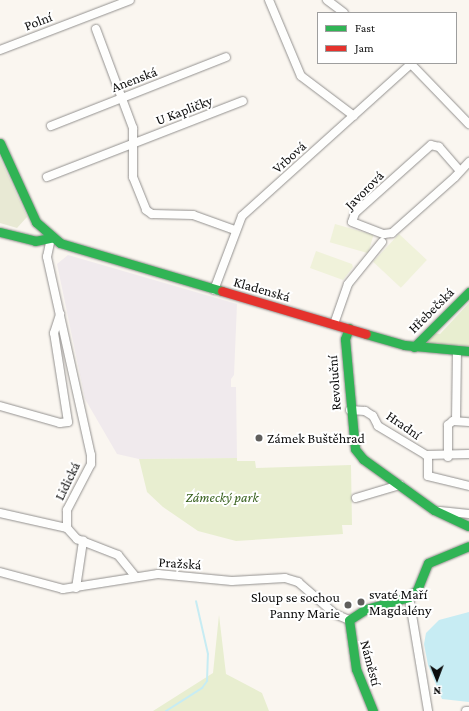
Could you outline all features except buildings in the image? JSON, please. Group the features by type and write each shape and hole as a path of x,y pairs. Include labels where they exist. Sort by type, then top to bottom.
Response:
{"street":[{"name":"Polní","path":"0,50 130,0"},
{"path":"269,0 300,76 354,116"},
{"path":"327,0 343,12"},
{"path":"96,29 122,98 134,143 133,177 148,212 193,215 235,230"},
{"name":"Anenská","path":"51,126 226,57"},
{"path":"410,64 469,124"},
{"name":"Vrbová","path":"214,290 235,230 242,216 410,64"},
{"name":"U Kapličky","path":"47,177 243,101"},
{"path":"0,143 33,216 51,238 35,241 0,232"},
{"name":"Javorová","path":"460,171 439,147 431,145 355,213 352,222 384,234 392,233 460,171 469,162"},
{"name":"Kladenská","path":"51,238 76,249 414,347 469,351"},
{"name":"Lidická","path":"51,238 46,257 91,455 91,464 68,510 67,528"},
{"path":"334,324 348,284 382,242"},
{"name":"Hřebečská","path":"414,347 469,292"},
{"path":"0,406 60,423 68,422 54,333 60,314"},
{"name":"Revoluční","path":"349,328 345,339 350,410 355,449 400,485 438,512 469,526"},
{"path":"456,421 457,351"},
{"name":"Hradní","path":"350,410 364,411 374,417 378,426 428,456 448,457 469,454"},
{"path":"448,457 448,425 456,421 469,422"},
{"path":"428,456 428,476 469,486"},
{"path":"356,498 400,485"},
{"path":"438,512 469,514"},
{"path":"0,513 67,528 83,541 118,555 135,576"},
{"path":"76,588 83,541"},
{"path":"349,620 366,609 409,597 417,590 428,564 469,546"},
{"name":"Pražská","path":"0,572 58,588 76,588 135,576 168,573 232,582 290,579 349,620"},
{"path":"409,597 428,711"},
{"name":"Náměstí","path":"349,620 356,669 373,711"}],"shaded area":[{"path":"68,255 237,304 234,375 231,379 231,387 236,387 237,458 139,459 117,454 85,399 57,264"}],"green space":[{"path":"0,158 27,217 17,228 0,223"},
{"path":"335,224 373,235 368,253 330,242"},
{"path":"399,234 427,260 401,288 373,262"},
{"path":"316,251 352,264 353,267 343,280 310,268"},
{"path":"469,303 469,346 426,344 433,333 440,334"},
{"name":"Zámecký park","path":"237,458 237,461 255,461 256,468 351,465 352,525 342,525 343,534 236,541 198,531 163,507 147,492 139,459"},
{"path":"219,615 226,674 262,693 269,711 153,711 213,673"}],"water":[{"path":"469,612 469,702 442,699 428,665 424,644 426,633 439,620"}],"waterway":[{"path":"166,711 202,688 207,681 208,654 196,601"}],"traffic: fast":[{"path":"0,143 36,222 60,243 222,291"},
{"path":"0,232 35,241 51,238"},
{"path":"414,347 469,292"},
{"path":"349,328 345,339 355,449 363,459 434,510 469,526"},
{"path":"366,334 404,345 469,351"},
{"path":"373,711 356,669 349,620 366,609 409,597 417,590 428,563 469,546"}],"traffic: jam":[{"path":"222,291 366,334"}],"place":[{"name":"Zámek Buštěhrad","path":"259,438"},
{"name":"svaté Maří Magdalény","path":"361,602"},
{"name":"Sloup se sochou Panny Marie","path":"348,605"}]}
